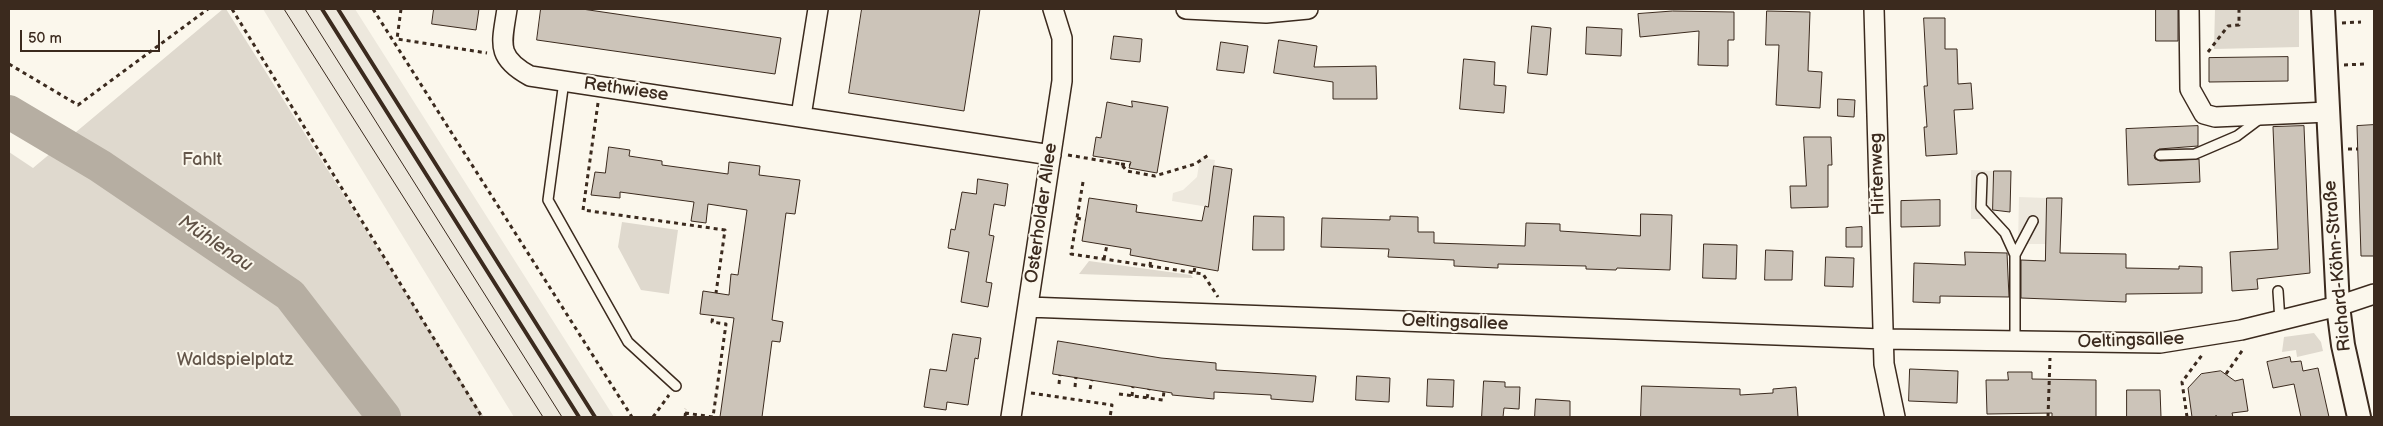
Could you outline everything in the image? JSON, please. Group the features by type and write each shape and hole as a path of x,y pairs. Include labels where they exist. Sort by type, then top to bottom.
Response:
{"street":[{"path":"505,56 502,41 507,9"},
{"path":"801,116 818,9"},
{"name":"Osterholder Allee","path":"1010,417 1062,81 1062,38 1052,9"},
{"path":"1186,9 1266,13 1308,9"},
{"name":"Hirtenweg","path":"1874,9 1883,339"},
{"path":"2189,9 2190,89 2204,114 2216,117 2328,112"},
{"name":"Richard-Köhn-Straße","path":"2323,9 2338,306 2343,344 2360,417"},
{"name":"Rethwiese","path":"505,56 515,68 530,76 1050,153"},
{"name":"Oeltingsallee","path":"1028,306 1883,339 2160,344 2280,321 2338,306 2374,294"},
{"path":"1883,339 1884,364 1895,417"}],"lane":[{"path":"564,81 548,200 628,342 676,386"},
{"path":"2160,155 2195,154 2237,136 2266,115"},
{"path":"1982,178 1982,207 2005,233 2015,255 2015,342"},
{"path":"2015,255 2032,221"},
{"path":"2278,291 2280,321"}],"path":[{"path":"9,64 78,105 208,9"},
{"path":"232,9 482,417"},
{"path":"373,9 632,417"},
{"path":"396,45 401,9"},
{"path":"2190,57 2204,57 2228,24 2239,26 2239,9"},
{"path":"397,39 505,56"},
{"path":"600,86 583,210 725,230 716,293"},
{"path":"1050,153 1130,165"},
{"path":"1121,164 1128,171 1155,176 1195,164 1210,154"},
{"path":"1083,182 1071,254 1203,274 1229,314"},
{"path":"1077,218 1086,220"},
{"path":"1104,259 1106,245"},
{"path":"1150,266 1152,258"},
{"path":"1194,272 1195,267"},
{"path":"685,413 713,416 726,324 712,322 713,316"},
{"path":"2187,417 2182,382 2202,356 2199,337"},
{"path":"2048,417 2050,343"},
{"path":"2226,374 2244,348"},
{"path":"1059,384 1060,375"},
{"path":"1075,386 1076,377"},
{"path":"1090,389 1092,380"},
{"path":"653,417 676,386"},
{"path":"1132,396 1133,387"},
{"path":"1147,398 1149,389"},
{"path":"1015,390 1112,405 1110,417"},
{"path":"1120,394 1163,400 1164,391"}],"shaded area":[{"path":"263,9 355,9 614,417 514,417"},
{"path":"1200,158 1215,160 1208,207 1172,201 1173,193 1183,190 1197,177"},
{"path":"1971,170 1994,171 1993,208 1995,212 1986,219 1971,219"},
{"path":"2019,197 2047,198 2046,244 2018,244"}],"green space":[{"name":"Fahlt","path":"223,9 226,9 484,417 9,417 9,152 33,168"},
{"path":"2215,9 2299,9 2299,47 2214,49"},
{"path":"622,222 678,230 669,294 641,290 618,247"},
{"path":"1089,261 1191,275 1193,278 1079,274"},
{"path":"2314,333 2321,342 2323,351 2297,357 2296,350 2282,352 2284,337"}],"building":[{"path":"434,9 479,9 476,30 432,24"},
{"path":"541,9 582,9 781,38 775,74 537,40"},
{"path":"862,9 980,9 964,111 849,93"},
{"path":"2156,9 2178,9 2178,41 2156,41"},
{"path":"1673,11 1734,12 1734,40 1728,40 1728,66 1698,65 1699,31 1640,37 1638,14"},
{"path":"1767,11 1810,12 1808,71 1822,72 1820,108 1776,105 1779,45 1766,45"},
{"path":"1924,18 1945,18 1945,49 1957,49 1958,84 1971,83 1973,109 1954,110 1957,154 1926,156 1924,127 1927,127 1924,86 1927,86"},
{"path":"1532,26 1551,28 1547,75 1528,73"},
{"path":"1587,27 1622,29 1621,56 1586,54"},
{"path":"1114,36 1142,39 1140,62 1111,59"},
{"path":"1279,40 1317,46 1314,67 1376,66 1377,99 1333,99 1333,82 1274,73"},
{"path":"1221,42 1248,46 1244,73 1217,70"},
{"path":"2288,57 2288,81 2209,82 2209,58"},
{"path":"1464,59 1495,62 1494,85 1506,86 1504,113 1460,109"},
{"path":"1838,99 1855,100 1854,117 1838,116"},
{"path":"1132,101 1168,107 1157,173 1129,168 1131,162 1093,156 1096,137 1101,138 1107,102 1132,107"},
{"path":"2374,125 2374,256 2361,256 2357,126"},
{"path":"2198,126 2198,146 2159,149 2154,155 2155,159 2160,161 2199,159 2200,182 2128,185 2126,129"},
{"path":"2304,126 2310,273 2257,279 2258,289 2232,291 2230,252 2278,249 2273,127"},
{"path":"1804,137 1831,137 1832,165 1828,165 1828,207 1791,208 1790,186 1806,186"},
{"path":"609,147 630,150 629,156 662,161 662,165 728,174 729,162 760,166 759,175 800,180 795,214 786,213 772,320 783,322 780,342 772,341 762,417 720,417 734,318 700,314 703,291 729,295 731,274 738,275 747,210 708,204 706,223 691,221 694,202 620,192 620,198 591,195 595,172 605,173"},
{"path":"1214,166 1232,169 1218,271 1130,255 1131,249 1082,241 1089,198 1137,205 1136,212 1202,221 1205,206 1208,207"},
{"path":"1994,171 2011,171 2010,212 1993,210"},
{"path":"978,179 1008,184 1005,206 994,204 989,235 994,236 986,282 992,283 988,307 961,302 969,252 948,248 951,229 955,230 962,192 976,194"},
{"path":"2047,198 2062,198 2060,253 2126,254 2126,268 2179,269 2179,266 2202,267 2202,293 2126,294 2126,302 2021,298 2021,260 2045,261"},
{"path":"1940,200 1940,226 1901,227 1901,201"},
{"path":"1641,214 1672,215 1670,270 1586,269 1586,266 1498,264 1498,268 1454,266 1454,260 1388,257 1389,249 1321,247 1322,218 1390,220 1390,216 1418,217 1418,232 1434,232 1434,243 1525,246 1526,223 1560,224 1560,231 1640,236"},
{"path":"1254,216 1284,217 1284,250 1253,250"},
{"path":"1862,227 1862,247 1846,247 1846,228"},
{"path":"1704,244 1737,245 1736,279 1703,278"},
{"path":"1766,250 1793,251 1792,280 1765,280"},
{"path":"1965,252 2007,253 2009,297 1940,296 1940,303 1913,302 1914,263 1965,265"},
{"path":"1826,257 1854,258 1853,287 1825,286"},
{"path":"953,334 981,338 978,359 975,358 968,405 947,402 946,410 924,407 930,369 946,371"},
{"path":"1058,341 1161,358 1216,363 1216,370 1316,376 1313,402 1271,399 1271,395 1214,392 1214,399 1172,395 1172,393 1053,374"},
{"path":"2290,357 2291,362 2301,361 2303,371 2318,368 2329,417 2301,417 2294,384 2273,388 2267,362"},
{"path":"1910,369 1958,371 1957,403 1909,401"},
{"path":"2221,371 2235,381 2243,379 2248,411 2232,413 2233,417 2192,417 2188,388 2201,374"},
{"path":"2008,372 2032,372 2032,379 2096,380 2096,417 2052,417 2052,413 1987,414 1986,380 2008,380"},
{"path":"1357,376 1390,378 1389,402 1356,400"},
{"path":"1428,379 1454,380 1453,407 1427,406"},
{"path":"1484,381 1505,382 1505,387 1520,387 1519,409 1504,408 1503,417 1482,417"},
{"path":"1642,386 1740,389 1740,395 1773,393 1773,389 1796,387 1798,417 1641,417"},
{"path":"2127,390 2160,390 2161,417 2127,417"},
{"path":"1536,399 1570,401 1570,417 1535,417"}],"waterway":[{"name":"Mühlenau","path":"9,112 100,166 290,295 384,417"}],"tram line":[{"path":"284,9 543,417"},
{"path":"305,9 562,417"}],"railway":[{"path":"322,9 579,417"},
{"path":"338,9 595,417"}],"park label":[{"name":"Waldspielplatz","path":"235,360"}]}
